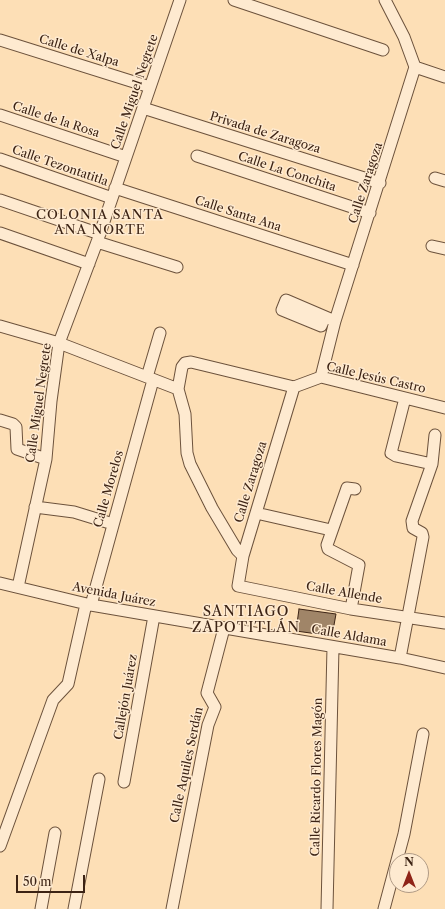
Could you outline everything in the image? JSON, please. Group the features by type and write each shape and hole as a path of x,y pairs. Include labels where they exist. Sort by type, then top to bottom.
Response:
{"street":[{"name":"Calle Miguel Negrete","path":"18,587 46,459 51,400 60,343 114,193 180,0"},
{"path":"234,0 383,50"},
{"path":"385,0 404,37 415,67 445,77"},
{"name":"Calle de Xalpa","path":"0,40 150,87"},
{"name":"Calle Zaragoza","path":"321,377 335,322 380,183 415,67"},
{"name":"Privada de Zaragoza","path":"143,108 380,183"},
{"name":"Calle de la Rosa","path":"0,115 126,157"},
{"name":"Calle La Conchita","path":"197,156 370,213"},
{"name":"Calle Tezontatitla","path":"0,159 114,193"},
{"name":"Calle Santa Ana","path":"114,193 353,265"},
{"path":"0,200 177,267"},
{"path":"0,233 89,264"},
{"path":"432,246 445,249"},
{"path":"325,317 335,322"},
{"path":"0,326 60,343 178,389"},
{"name":"Calle Morelos","path":"0,846 53,700 68,684 88,604 113,524 160,333"},
{"path":"242,556 212,508 190,464 187,453 185,414 178,389 182,367 185,363 191,362 294,387"},
{"name":"Calle Jesús Castro","path":"294,387 321,377 445,408"},
{"name":"Calle Zaragoza","path":"238,586 242,556 294,387"},
{"path":"405,398 391,453 396,456 432,464"},
{"path":"0,420 13,424 16,427 17,449 46,459"},
{"path":"400,658 406,617 423,537 422,533 413,528 412,521 432,464 435,435"},
{"path":"351,609 359,565 328,549 331,530 347,488 355,489"},
{"path":"35,507 74,512 113,524"},
{"path":"256,514 331,530"},
{"name":"Avenida Juárez","path":"0,583 88,604 224,628"},
{"name":"Calle Allende","path":"238,586 351,609 445,623"},
{"name":"Callejón Juárez","path":"124,782 154,616"},
{"name":"Calle Aldama","path":"224,628 400,658 445,668"},
{"name":"Calle Aquiles Serdán","path":"172,909 208,725 214,707 207,693 224,628"},
{"name":"Calle Ricardo Flores Magón","path":"327,909 333,647"},
{"path":"384,909 404,834 423,734"},
{"path":"74,909 99,779"},
{"path":"41,909 55,833"}],"building":[{"path":"299,609 336,614 332,636 296,631"}],"district":[{"name":"COLONIA SANTA ANA NORTE","path":"100,222"},
{"name":"SANTIAGO ZAPOTITLÁN","path":"246,620"}]}
